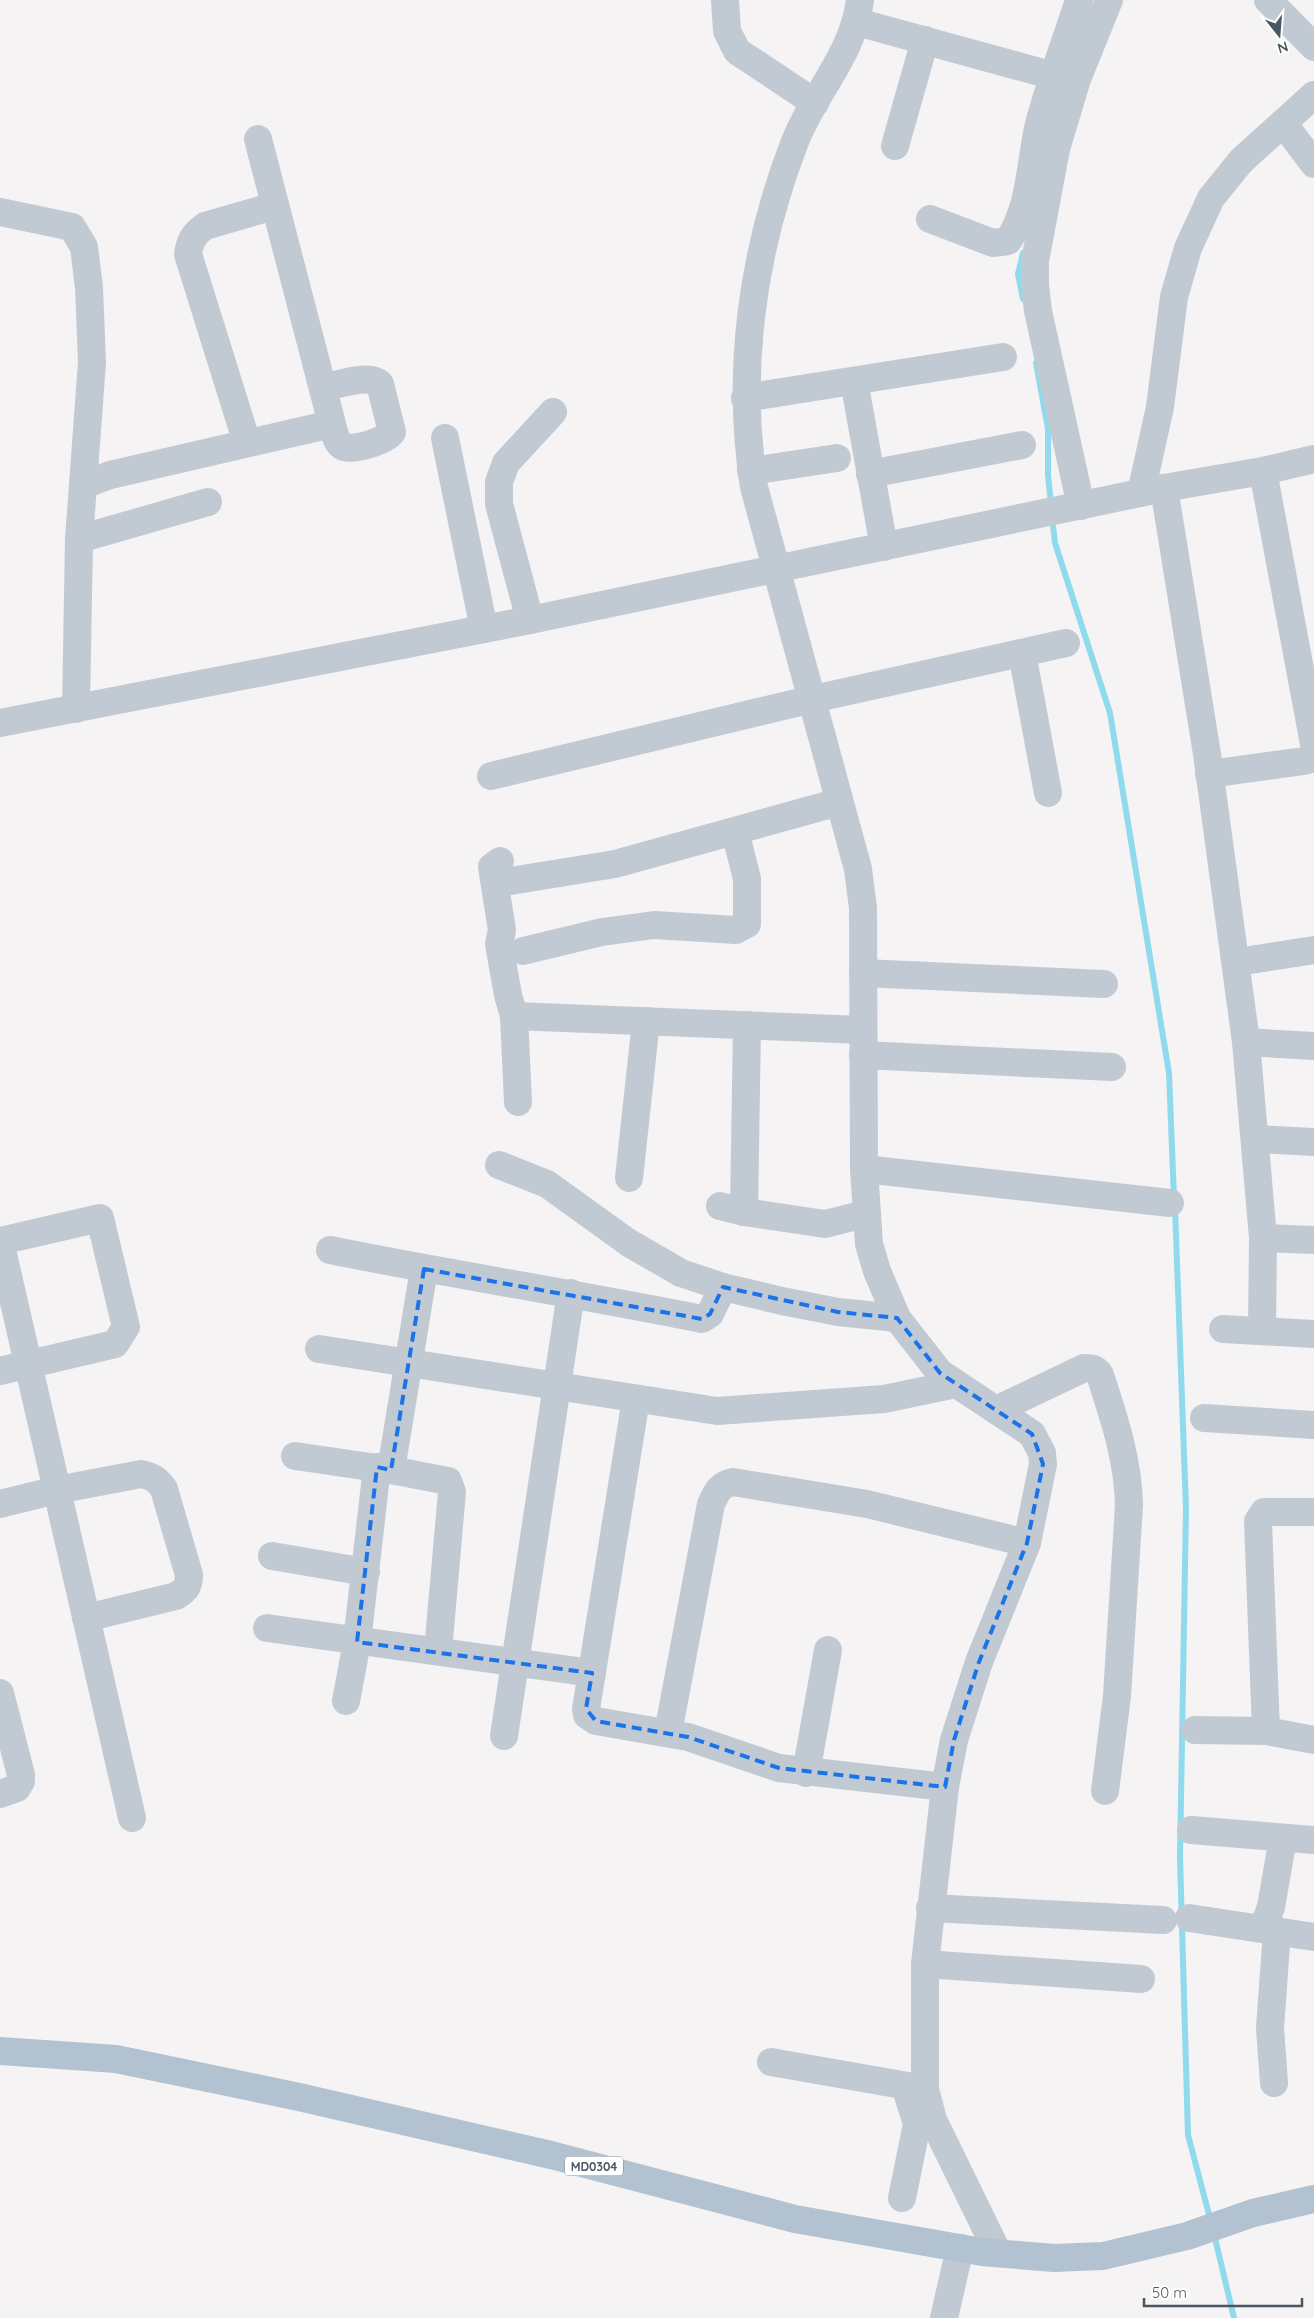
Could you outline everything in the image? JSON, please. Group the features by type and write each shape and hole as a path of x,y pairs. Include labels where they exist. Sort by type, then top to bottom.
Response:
{"main road":[{"name":"MD0304","path":"0,2051 116,2059 299,2097 551,2155 795,2218 960,2248 998,2253 1054,2258 1103,2256 1187,2236 1253,2212 1314,2199"}],"street":[{"path":"725,0 727,31 737,51 815,103"},
{"path":"930,219 993,244 1008,241 1020,215 1031,176 1039,125 1080,0"},
{"path":"1060,510 1034,285 1035,261 1062,125 1077,79 1109,0"},
{"path":"1268,0 1314,47"},
{"path":"902,2198 916,2124 915,2087 925,1964 944,1788 954,1740 979,1662 1027,1543 1043,1464 1042,1452 1032,1434 940,1373 898,1318 877,1271 869,1244 865,1214 863,908 860,879 813,699 754,488 747,437 745,398 752,305 763,246 794,143 842,56 858,11 925,40 1054,76"},
{"path":"895,146 925,40"},
{"path":"1262,1331 1263,1238 1256,1139 1237,962 1209,774 1153,491 1160,408 1174,297 1188,248 1211,198 1241,161 1314,95"},
{"path":"1283,123 1314,164"},
{"path":"258,139 274,206 332,424 339,444 344,447 354,448 382,440 392,432 380,384 376,380 366,378 323,388"},
{"path":"248,443 188,254 190,241 196,232 205,226 274,206"},
{"path":"0,212 72,228 84,247 89,288 92,362 79,539 76,709"},
{"path":"745,398 1004,357"},
{"path":"854,381 884,548"},
{"path":"530,620 499,504 499,482 506,463 553,412"},
{"path":"84,485 110,475 332,424"},
{"path":"445,438 484,628"},
{"path":"870,474 1022,445"},
{"path":"751,471 837,458"},
{"path":"0,723 530,620 1314,459"},
{"path":"1263,471 1309,688 1314,744"},
{"path":"79,539 208,502"},
{"path":"491,776 813,699 1066,643"},
{"path":"1022,653 1048,793"},
{"path":"1209,774 1304,761 1310,759 1314,751"},
{"path":"518,1102 514,1016 508,995 499,944 502,930 492,867 502,872 615,864 839,802"},
{"path":"523,952 602,932 654,925 736,930 747,924 747,878 734,831"},
{"path":"1237,962 1314,950"},
{"path":"863,973 1104,984"},
{"path":"514,1016 747,1026 863,1043 1112,1067"},
{"path":"629,1178 646,1021"},
{"path":"747,1026 732,1209 824,1224 865,1214"},
{"path":"1246,1042 1314,1046"},
{"path":"1256,1139 1314,1142"},
{"path":"500,1165 547,1184 629,1243 681,1272 723,1287 838,1312 898,1318"},
{"path":"864,1169 1170,1203"},
{"path":"0,1371 28,1364 115,1344 126,1328 100,1218 0,1241 28,1364 57,1490 86,1618 132,1818"},
{"path":"1263,1238 1314,1240"},
{"path":"330,1250 424,1269 571,1293 702,1318 710,1314 723,1287"},
{"path":"346,1701 384,1469 410,1363 424,1269"},
{"path":"504,1736 555,1387 571,1293"},
{"path":"1223,1329 1314,1334"},
{"path":"319,1349 717,1411 884,1399 956,1384"},
{"path":"996,1410 1084,1368 1091,1368 1097,1370 1100,1375 1121,1440 1128,1478 1129,1515 1117,1696 1105,1791"},
{"path":"636,1399 586,1709 590,1718 668,1733 779,1768 806,1773 944,1788"},
{"path":"1204,1418 1314,1425"},
{"path":"295,1456 443,1478 448,1481 452,1492 438,1651"},
{"path":"0,1504 57,1490 141,1474 151,1476 160,1482 164,1489 190,1575 189,1585 185,1591 176,1596 86,1618"},
{"path":"668,1733 711,1504 718,1490 724,1484 732,1482 867,1504 1027,1543"},
{"path":"1266,1731 1258,1521 1264,1512 1314,1512"},
{"path":"272,1556 366,1572"},
{"path":"266,1628 592,1673"},
{"path":"806,1773 828,1650"},
{"path":"0,1693 21,1774 21,1782 17,1788 0,1794"},
{"path":"1195,1730 1266,1731 1314,1740"},
{"path":"1190,1830 1314,1840"},
{"path":"1277,1931 1266,1923 1271,1908 1283,1838"},
{"path":"930,1908 1176,1919 1314,1937"},
{"path":"1274,2083 1270,2028 1277,1931"},
{"path":"925,1964 1141,1979"},
{"path":"771,2062 915,2087"},
{"path":"915,2087 998,2253"},
{"path":"944,2318 960,2248"}],"highlighted area":[{"path":"424,1269 702,1319 710,1314 723,1287 838,1312 897,1318 940,1373 1032,1434 1043,1464 1027,1543 979,1662 954,1740 945,1787 779,1768 688,1737 596,1721 586,1709 592,1673 357,1642 377,1467 391,1470"}],"waterway":[{"path":"1023,253 1018,274 1023,299"},
{"path":"1036,363 1048,429 1048,475 1051,504"},
{"path":"1052,517 1055,543 1110,713 1169,1073 1174,1198"},
{"path":"1175,1208 1186,1508 1180,1857 1188,2135 1211,2222"},
{"path":"1214,2234 1234,2318"}]}
